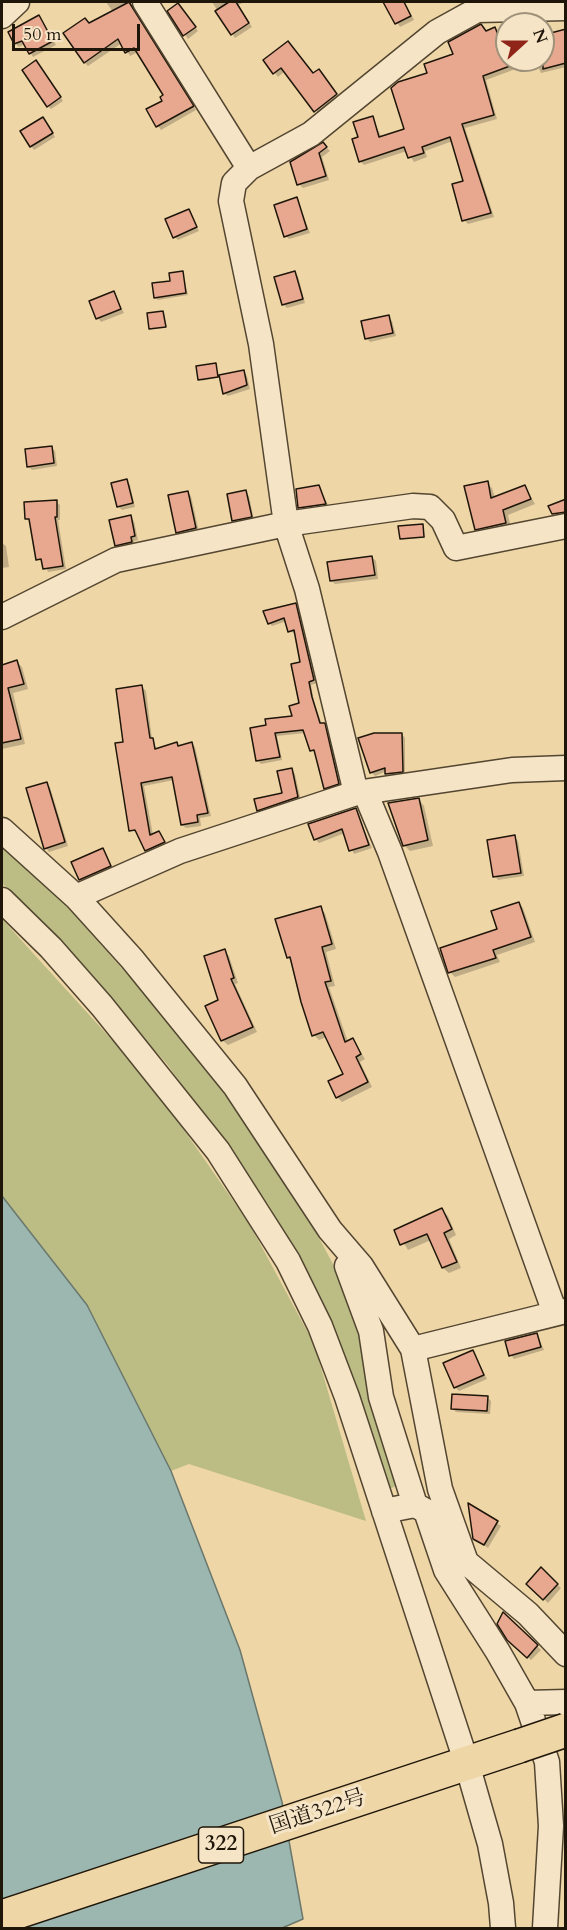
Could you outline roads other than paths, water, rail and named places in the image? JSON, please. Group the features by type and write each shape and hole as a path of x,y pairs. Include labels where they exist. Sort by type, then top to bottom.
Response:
{"highway":[{"name":"国道322号","path":"2,1917 566,1730"}],"street":[{"path":"2,16 17,2"},
{"path":"145,2 249,168"},
{"path":"413,1349 560,1312 390,852 360,793 307,589 286,525 261,344 231,201 234,183 249,168 311,134 437,32 477,10 566,8"},
{"path":"2,617 116,560 286,525 413,506 430,507 443,520 456,548 566,526"},
{"path":"76,897 180,851 360,793 512,770 566,768"},
{"path":"2,830 76,897 132,959 235,1086 330,1230 361,1266 413,1349 440,1489 466,1562 528,1614 566,1654"},
{"path":"2,900 51,948 160,1075 218,1151 288,1262 320,1326 347,1397 384,1511 454,1768 489,1844 501,1903 503,1929"},
{"path":"330,1230 354,1280 370,1331 381,1397 415,1505"},
{"path":"384,1511 415,1505 426,1511 446,1570 498,1652 556,1759 545,1929"},
{"path":"526,1702 566,1702"},
{"path":"548,1903 556,1911 564,1929"}],"water":[{"path":"2,1196 87,1305 171,1471 240,1650 282,1802 303,1919 282,1928 2,1928"}]}
